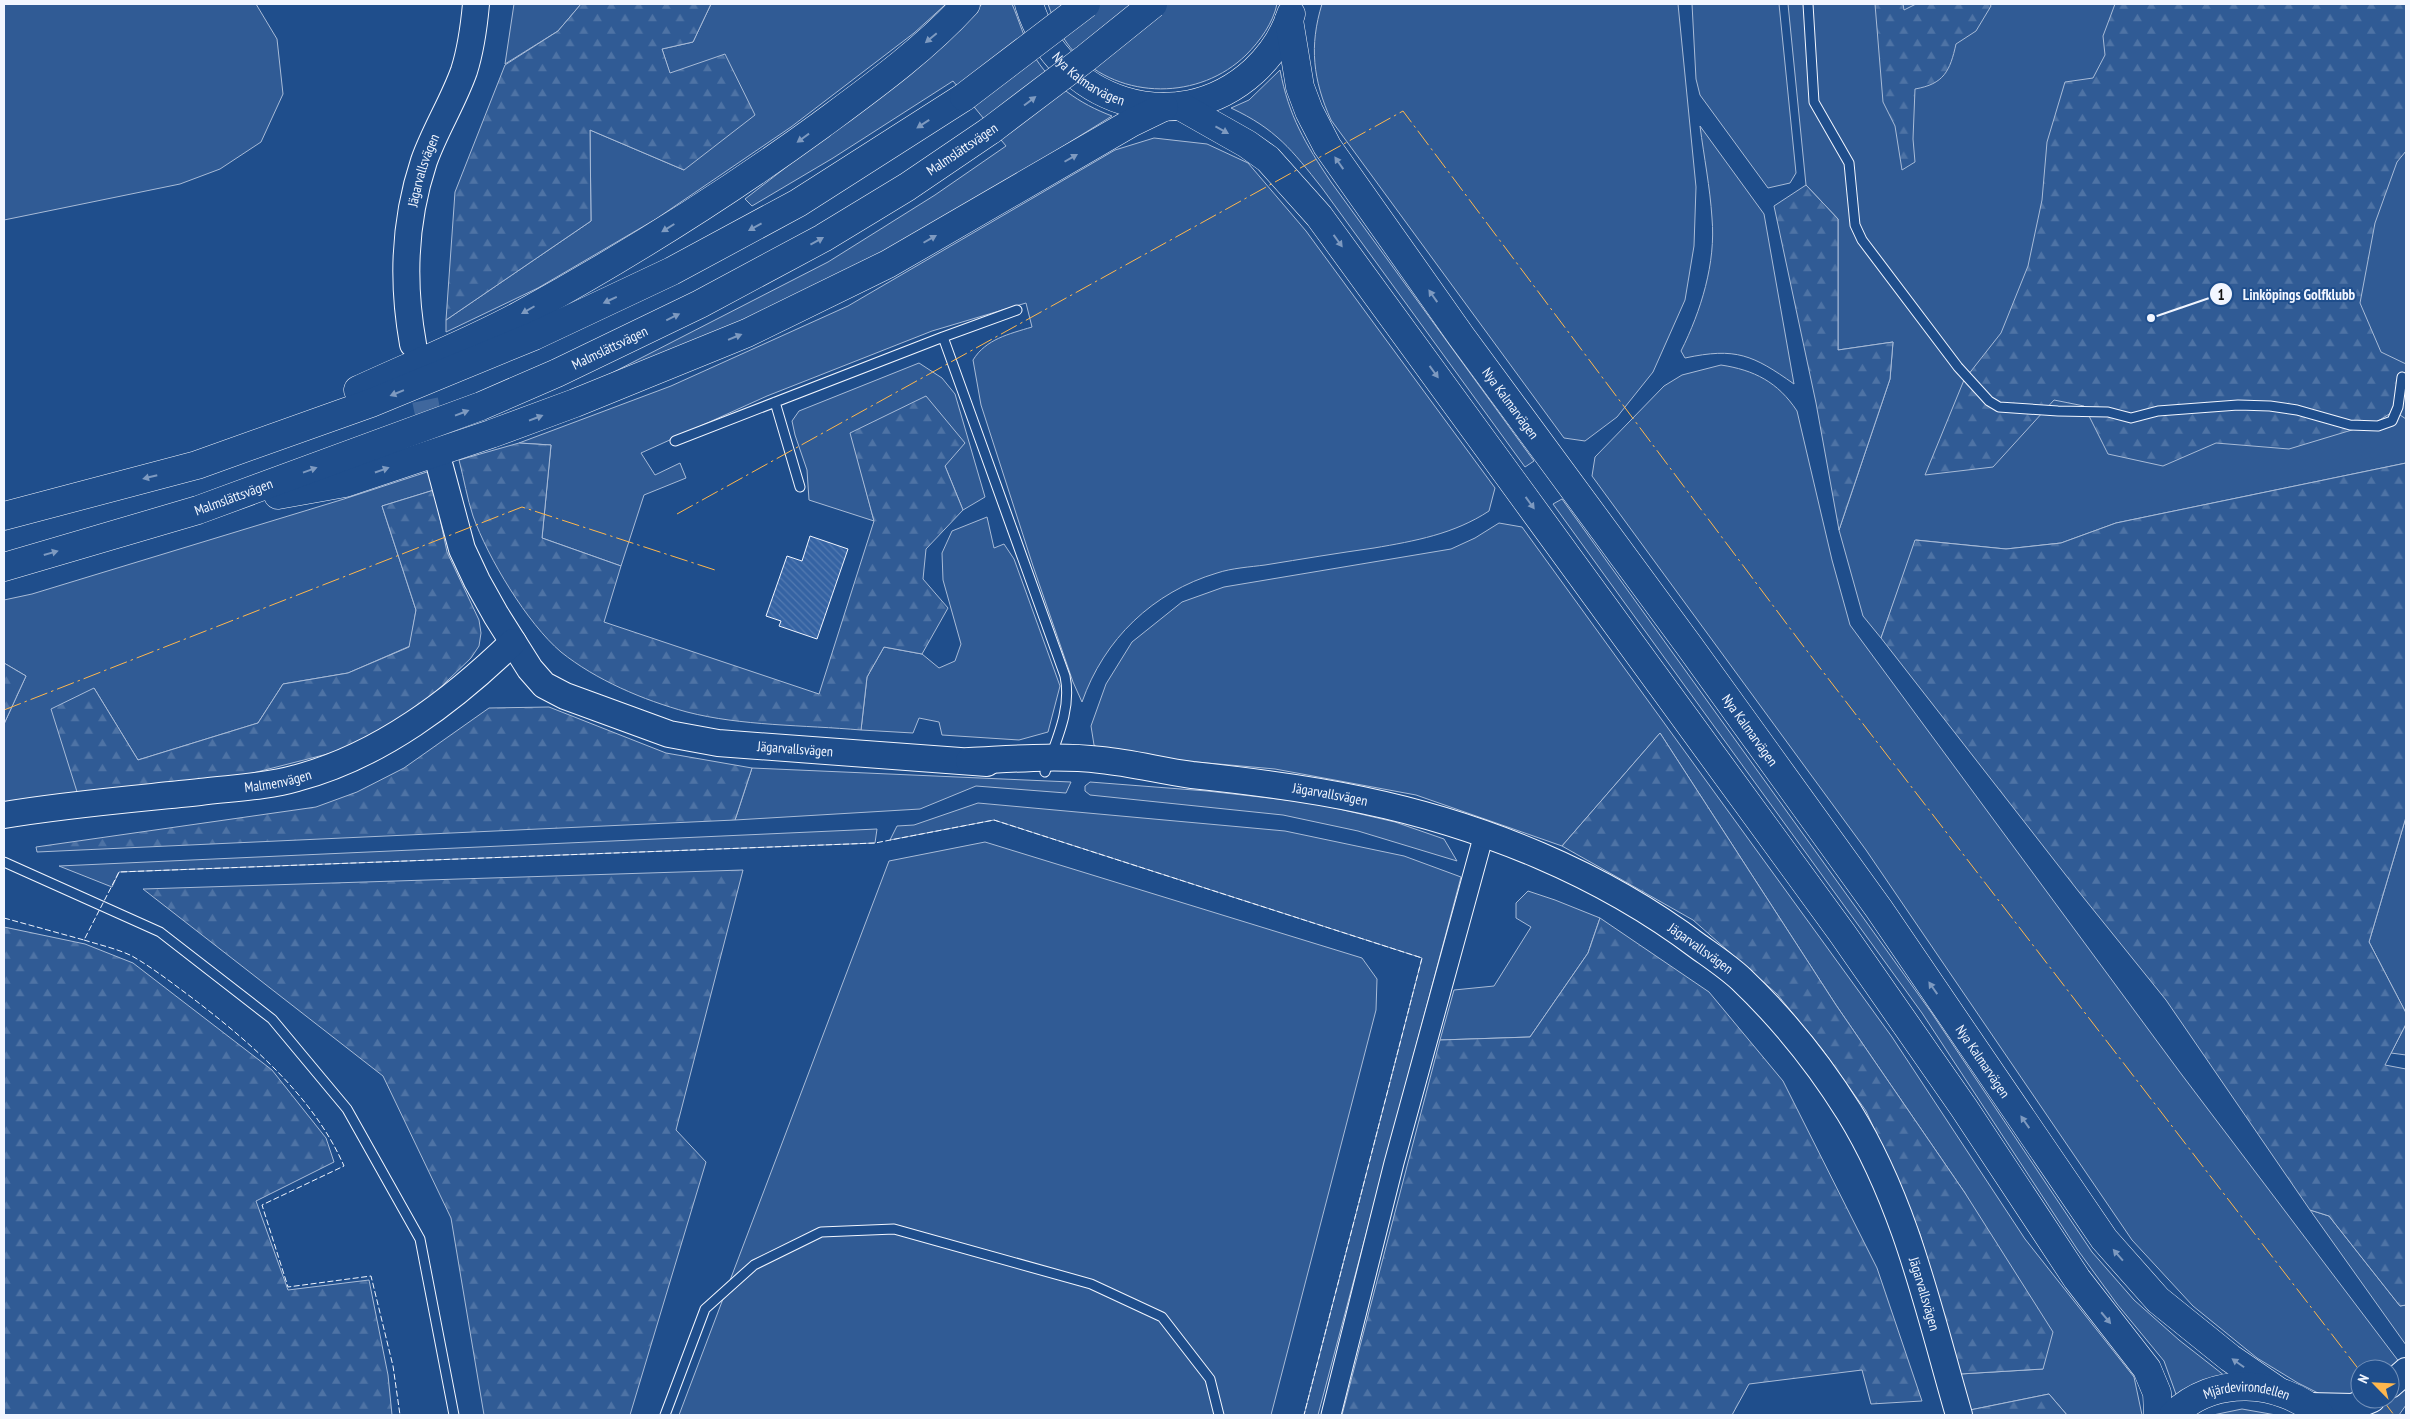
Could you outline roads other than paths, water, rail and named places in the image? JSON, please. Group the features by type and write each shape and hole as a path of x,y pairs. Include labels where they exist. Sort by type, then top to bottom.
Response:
{"main road":[{"path":"197,465 519,315 636,248 757,172 855,100 948,23 966,4"},
{"name":"Nya Kalmarvägen","path":"1029,4 1044,41 1076,77 1095,90 1117,100 1140,105 1172,106 1215,96 1246,78 1272,52 1292,12"},
{"path":"4,516 197,465 371,403 465,366 534,336 672,271 798,203 877,154 964,97 1086,4"},
{"name":"Malmslättsvägen","path":"4,566 198,510 473,409 557,373 700,304 823,238 907,187 991,130 1153,4"},
{"name":"Nya Kalmarvägen","path":"1292,12 1300,87 1308,111 1327,146 1461,336 1696,654 1874,901 2104,1239 2158,1300 2230,1358 2278,1391"},
{"path":"198,510 345,483 510,427 747,333 888,264 1131,123 1172,106"},
{"name":"Nya Kalmarvägen","path":"1172,106 1247,144 1268,159 1319,216 1842,933 1964,1108 2076,1280 2147,1368 2157,1393 2158,1415"},
{"name":"Mjärdevirondellen","path":"2173,1415 2192,1401 2226,1388 2253,1387 2278,1391 2315,1410"}],"street":[{"name":"Jägarvallsvägen","path":"413,344 405,276 408,228 424,160 464,71 476,4"},
{"name":"Jägarvallsvägen","path":"440,467 462,549 496,615 530,670 544,685 565,696 669,734 718,743 969,761 1048,764 1077,775 1190,774 1245,780 1363,800 1484,834 1597,882 1669,924 1738,977 1800,1042 1850,1113 1884,1179 1905,1230 1958,1415"},
{"name":"Malmenvägen","path":"4,815 249,786 296,778 330,767 379,746 418,720 513,642"},
{"path":"1331,1415 1394,1163 1484,834"},
{"path":"2315,1410 2350,1407"}],"lane":[{"path":"1808,4 1814,102 1849,163 1854,226 1862,240 1958,367 1989,401 1999,407 2014,409 2108,412 2131,418 2158,411 2238,405 2270,406 2297,410 2350,425 2378,426 2392,421 2398,407 2402,377"},
{"path":"675,441 1017,310"},
{"path":"943,337 1065,676 1068,689 1065,712 1048,764"},
{"path":"775,402 800,487"},
{"path":"4,862 160,932 272,1019 347,1109 420,1239 454,1415"},
{"path":"665,1415 705,1309 754,1265 821,1232 894,1229 1091,1284 1162,1317 1210,1379 1219,1415"}],"tunnel":[{"path":"417,362 435,447"}],"place":[{"name":"Linköpings Golfklubb","path":"2151,318"}]}
